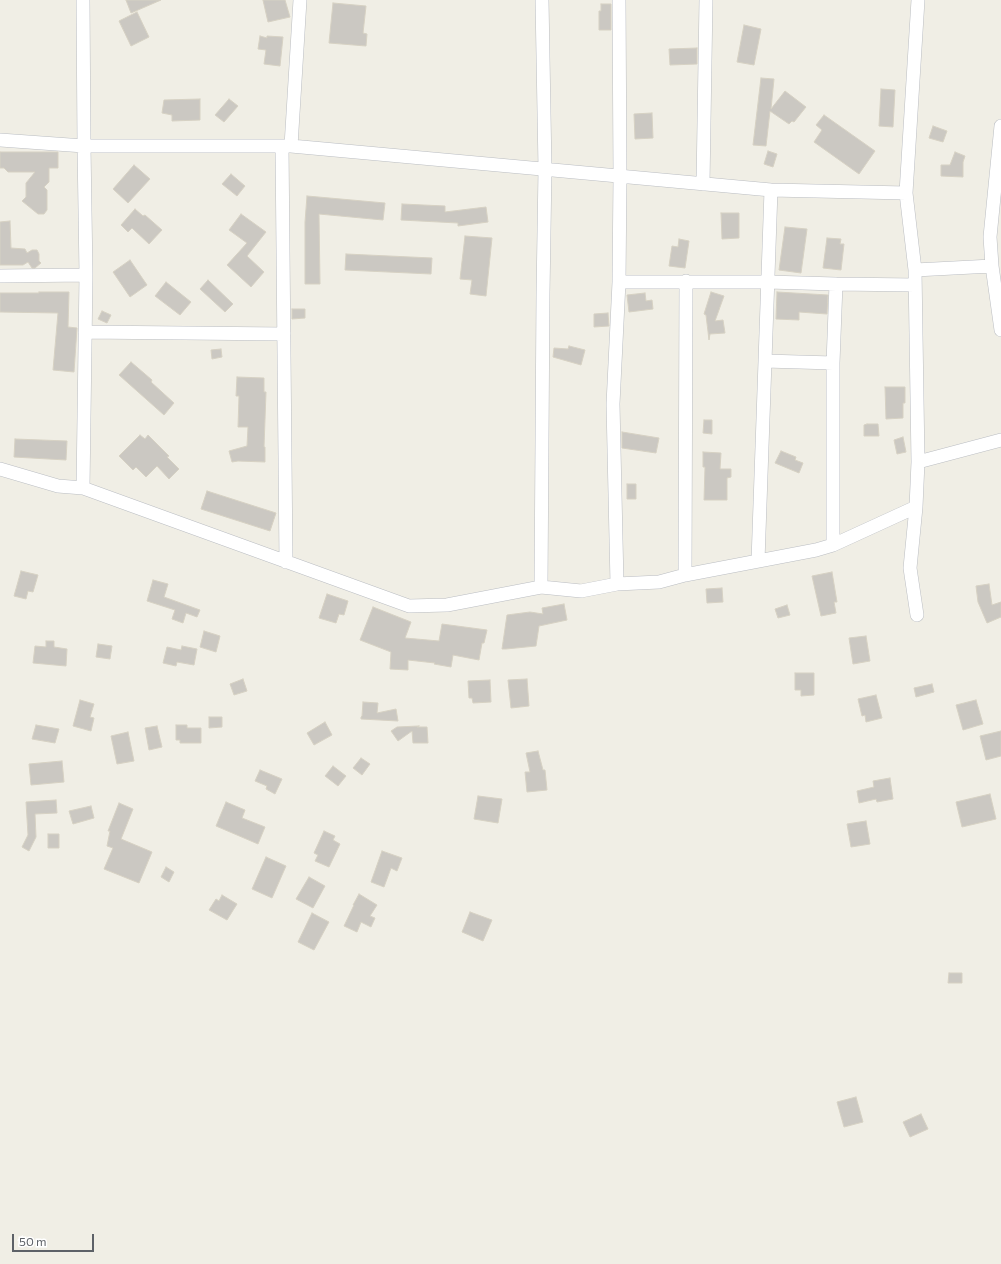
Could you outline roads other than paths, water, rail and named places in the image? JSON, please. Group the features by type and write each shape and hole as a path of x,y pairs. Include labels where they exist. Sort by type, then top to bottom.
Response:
{"street":[{"path":"83,0 86,274 83,488"},
{"path":"286,562 284,334 286,146 300,0"},
{"path":"541,587 545,170 542,0"},
{"path":"617,584 613,404 619,282 619,0"},
{"path":"704,184 706,0"},
{"path":"917,615 910,568 916,507 918,462 915,270 906,193 918,0"},
{"path":"1001,126 990,237 996,249 992,266 1001,330"},
{"path":"0,140 84,146 286,146 771,190 906,193"},
{"path":"758,561 771,190"},
{"path":"915,270 992,266"},
{"path":"0,276 86,274"},
{"path":"619,282 686,281 915,285"},
{"path":"685,575 686,281"},
{"path":"833,545 833,363 836,284"},
{"path":"85,332 284,334"},
{"path":"765,361 833,363"},
{"path":"918,462 1001,440"},
{"path":"0,470 58,486 83,488 408,606 447,605 541,587 581,591 617,584 659,582 685,575 833,545 916,507"}]}
